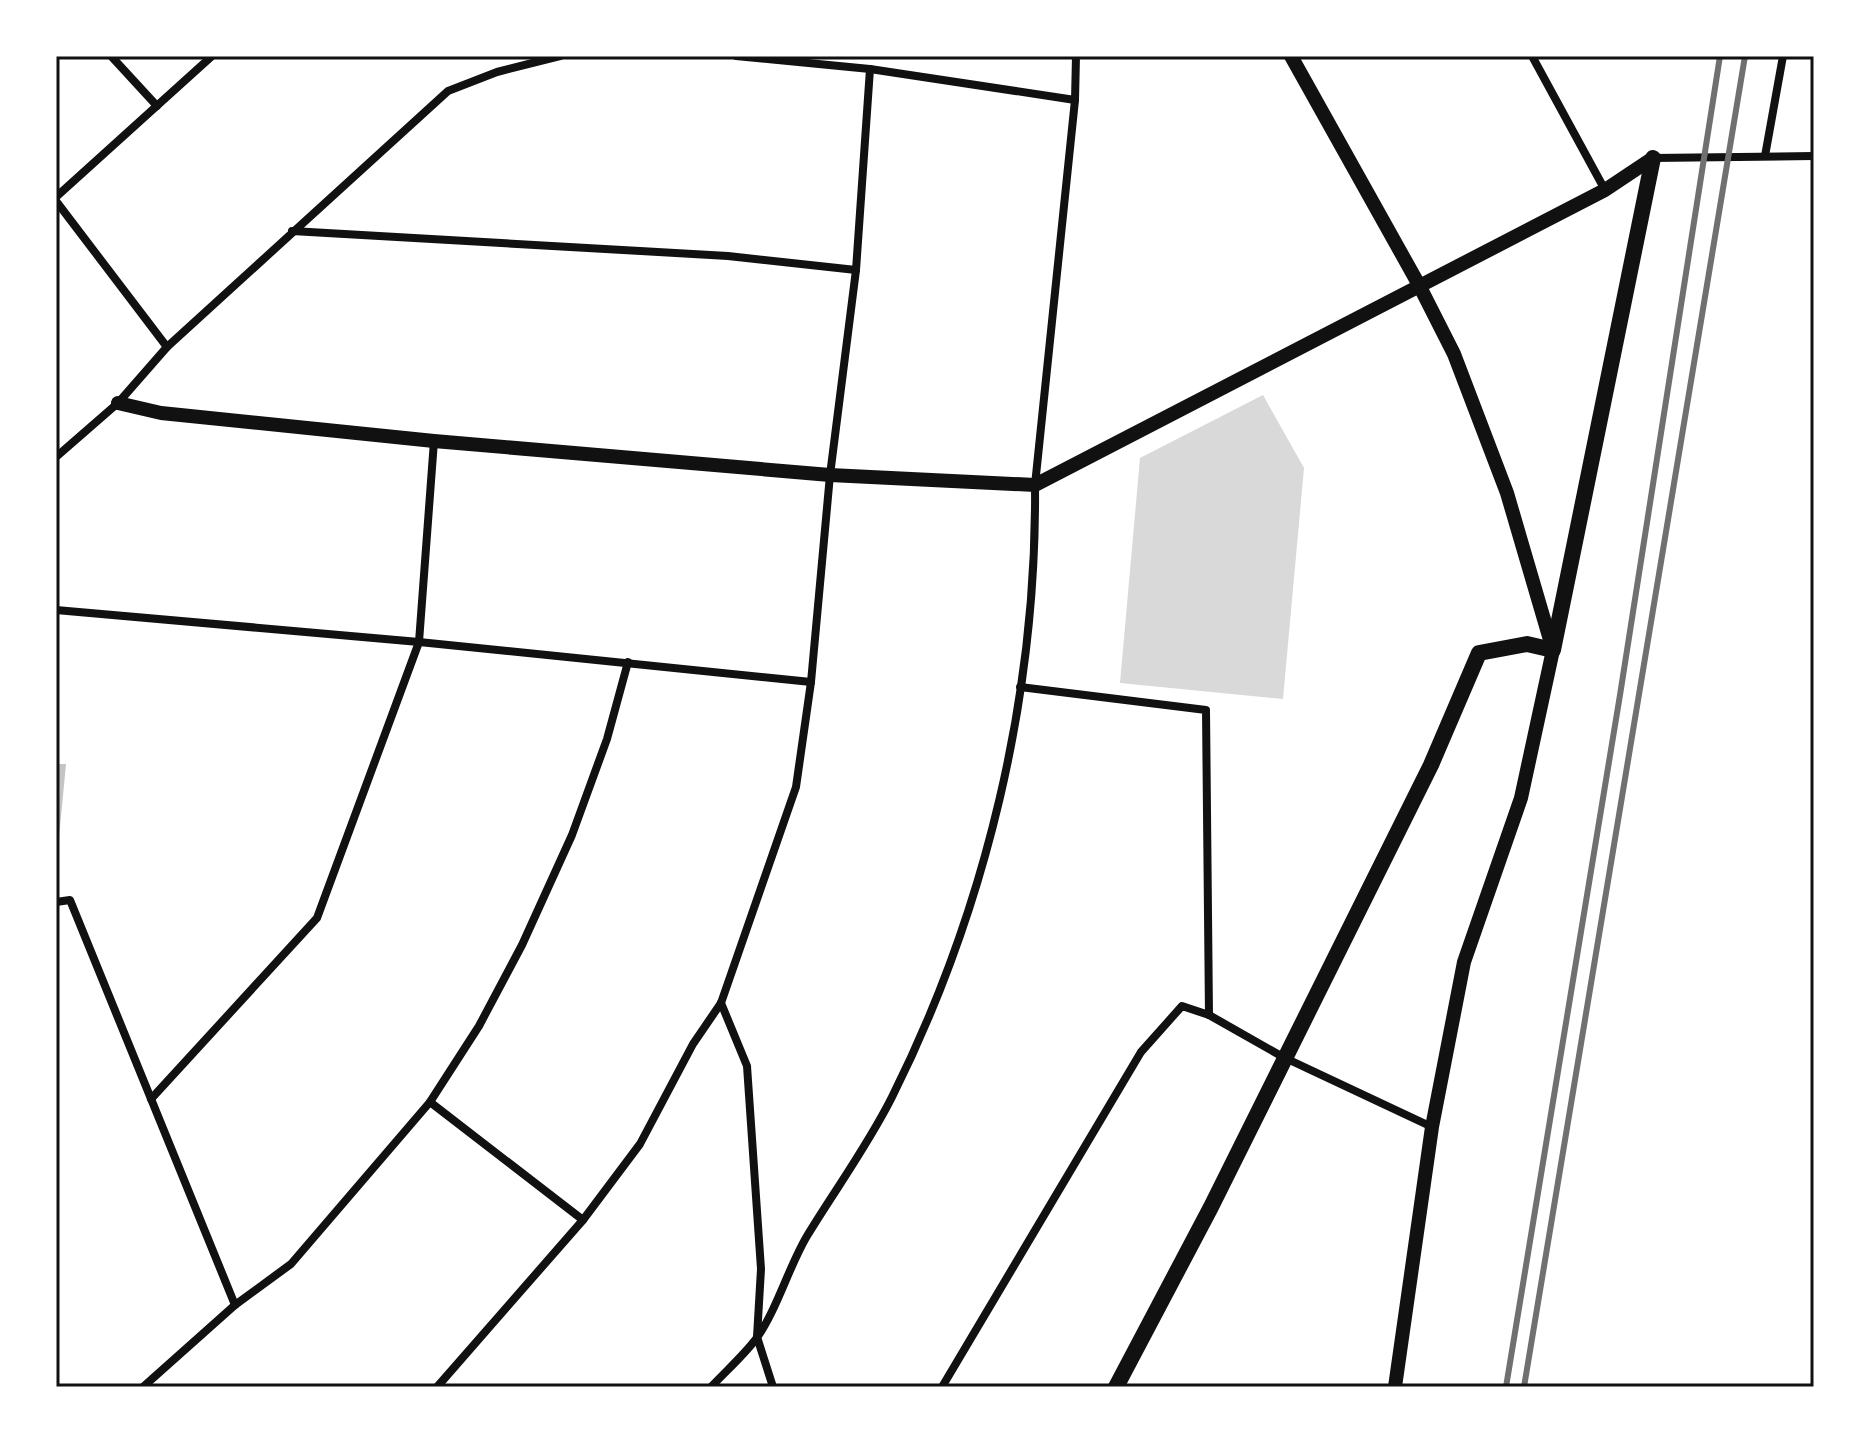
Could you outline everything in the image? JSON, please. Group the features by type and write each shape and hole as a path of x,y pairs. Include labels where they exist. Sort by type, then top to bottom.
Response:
{"main road":[{"path":"1116,1387 1211,1207 1431,765 1479,653 1527,644 1553,650 1653,158"}],"street":[{"path":"111,56 157,106"},
{"path":"167,347 56,199 212,56"},
{"path":"56,457 118,403 167,347 448,91 497,72 560,56"},
{"path":"736,56 870,69 1075,100"},
{"path":"711,1387 757,1337 805,1240 892,1098 956,951 994,825 1020,687 1036,538 1035,485 1075,100 1076,56"},
{"path":"1291,56 1419,285 1454,354 1507,493 1553,650 1521,798 1464,962 1432,1127 1395,1387"},
{"path":"1532,56 1605,190"},
{"path":"1765,156 1783,56"},
{"path":"437,1387 583,1220 640,1144 693,1044 721,1003 796,787 811,682 830,475 856,270 870,69"},
{"path":"118,403 161,413 434,441 830,475 1035,485 1605,190 1653,158 1814,156"},
{"path":"292,231 728,256 856,270"},
{"path":"151,1099 317,918 419,642 434,441"},
{"path":"56,610 419,642 811,682"},
{"path":"143,1387 235,1305 291,1264 430,1102 479,1026 522,945 572,835 607,739 628,662"},
{"path":"1020,687 1206,710 1209,1015"},
{"path":"56,902 70,900 235,1305"},
{"path":"721,1003 747,1066 761,1269 757,1337 773,1387"},
{"path":"942,1387 1141,1052 1182,1006 1209,1015 1283,1057 1432,1127"},
{"path":"430,1102 583,1220"}],"shaded area":[{"path":"1263,395 1304,468 1283,699 1120,683 1140,458"}],"building":[{"path":"56,764 66,764 58,848 56,848"}],"railway":[{"path":"1506,1387 1620,695 1720,56"},
{"path":"1524,1387 1745,56"}]}
